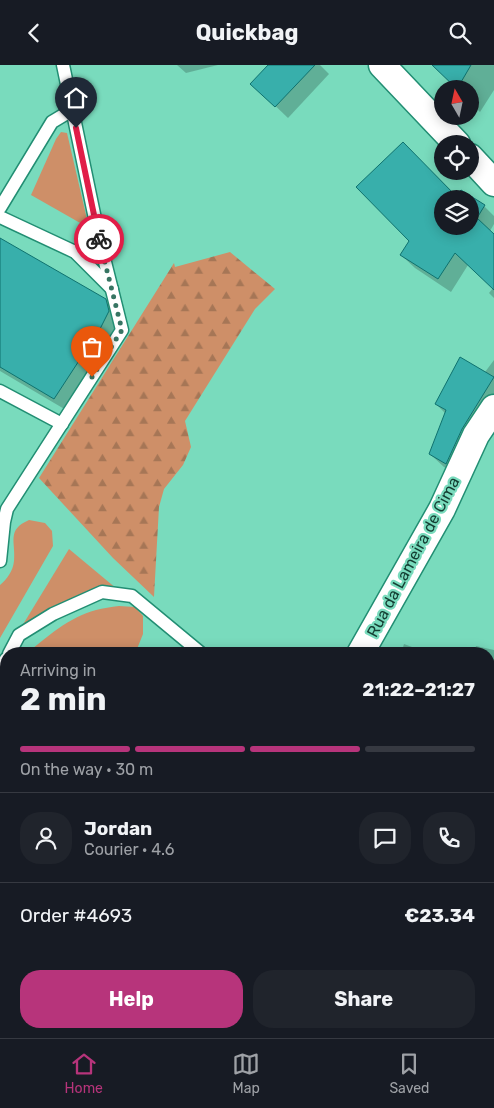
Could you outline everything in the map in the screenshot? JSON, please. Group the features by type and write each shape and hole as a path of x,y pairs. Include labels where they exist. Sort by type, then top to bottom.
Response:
{"street":[{"path":"382,65 448,135"},
{"path":"479,167 494,183"},
{"name":"Rua da Lameira de Cima","path":"364,647 442,509 476,435 494,408"}],"lane":[{"path":"0,561 4,522 8,509 122,330 99,238 63,65"},
{"path":"0,208 52,122 72,110"},
{"path":"0,217 75,252 112,289"},
{"path":"75,252 99,238"},
{"path":"0,391 62,424"},
{"path":"13,647 19,635 53,614 102,592 132,596 194,647"}],"green space":[{"path":"61,132 67,133 89,228 31,195 56,139"},
{"path":"230,252 275,289 255,309 185,421 191,447 183,465 164,489 159,507 154,597 113,558 39,478 174,263 175,267"},
{"path":"29,520 45,523 52,531 53,546 0,638 0,585 9,575 13,565 15,532 17,528"},
{"path":"69,549 117,589 19,631"},
{"path":"119,606 135,607 143,616 143,634 138,647 35,647 77,617 104,608"}],"building":[{"path":"268,65 315,65 275,107 250,84"},
{"path":"432,65 471,65 462,80 448,80"},
{"path":"403,142 434,174 434,180 440,180 450,190 434,190 434,235 479,235 479,220 494,234 494,290 455,253 438,279 400,255 409,241 356,187"},
{"path":"479,201 485,205 479,215"},
{"path":"0,238 106,299 109,311 101,327 54,399 0,367"},
{"path":"460,357 494,377 462,429 446,464 429,454 446,410 435,404"}],"way so far":[{"path":"92,377 122,330 99,239"}],"route":[{"path":"76,128 99,239"}]}
